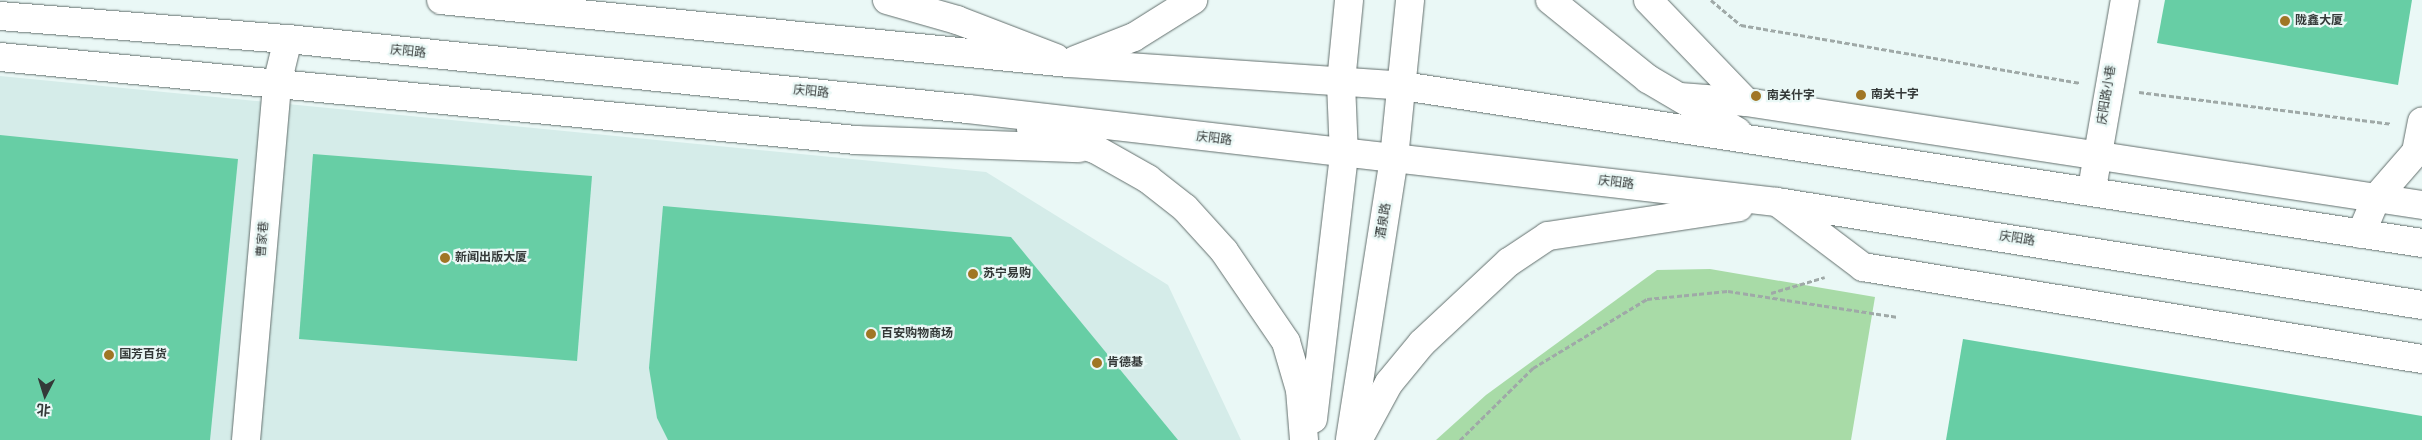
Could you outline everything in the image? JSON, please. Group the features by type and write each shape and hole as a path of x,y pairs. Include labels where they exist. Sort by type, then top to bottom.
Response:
{"main road":[{"path":"441,0 1070,62 1403,86 2422,243"},
{"path":"887,0 957,20 1070,62 1134,37 1194,0"},
{"path":"1310,440 1344,155 1341,82 1348,0"},
{"name":"酒泉路","path":"1349,440 1394,158 1403,86 1410,0"},
{"path":"1550,0 1594,38 1680,97 1750,140"},
{"path":"1648,0 1746,102"},
{"name":"庆阳路小巷","path":"2092,191 2108,88 2125,0"},
{"name":"庆阳路","path":"0,16 288,39 968,108 1344,155 1394,158 1777,202 2422,305"},
{"name":"曹家巷","path":"246,440 277,84 288,39"},
{"path":"0,57 856,140 1095,149"},
{"path":"1680,97 1746,102 2097,159 2422,205"},
{"path":"968,108 1095,149 1148,179 1185,208 1263,302 1286,342 1300,390 1304,440"},
{"path":"2361,234 2376,198 2420,138"},
{"path":"1358,440 1389,383 1422,343 1502,268 1548,236 1777,202 1863,266 2422,359"}],"path":[{"path":"1711,0 1741,25 2108,88 2420,138"},
{"path":"1771,293 1863,266"},
{"path":"1460,440 1533,368 1646,299 1728,291 1898,317"}],"shaded area":[{"path":"0,76 986,172 1168,285 1241,440 0,440"}],"green space":[{"path":"1710,269 1875,297 1851,440 1436,440 1486,395 1657,270"}],"building":[{"name":"陇鑫大厦","path":"2165,0 2412,0 2398,85 2157,43"},
{"name":"国芳百货","path":"0,135 238,159 210,440 0,440"},
{"name":"新闻出版大厦","path":"313,154 592,176 577,361 299,339"},
{"name":"百安购物商场","path":"663,206 1011,237 1178,440 668,440 657,418 649,368"},
{"path":"1963,339 2422,416 2422,440 1946,440"}],"place":[{"name":"陇鑫大厦","path":"2285,21"},
{"name":"南关十字","path":"1861,95"},
{"name":"南关什字","path":"1756,96"},
{"name":"新闻出版大厦","path":"445,258"},
{"name":"苏宁易购","path":"973,274"},
{"name":"百安购物商场","path":"871,334"},
{"name":"国芳百货","path":"109,355"},
{"name":"肯德基","path":"1097,363"}]}
